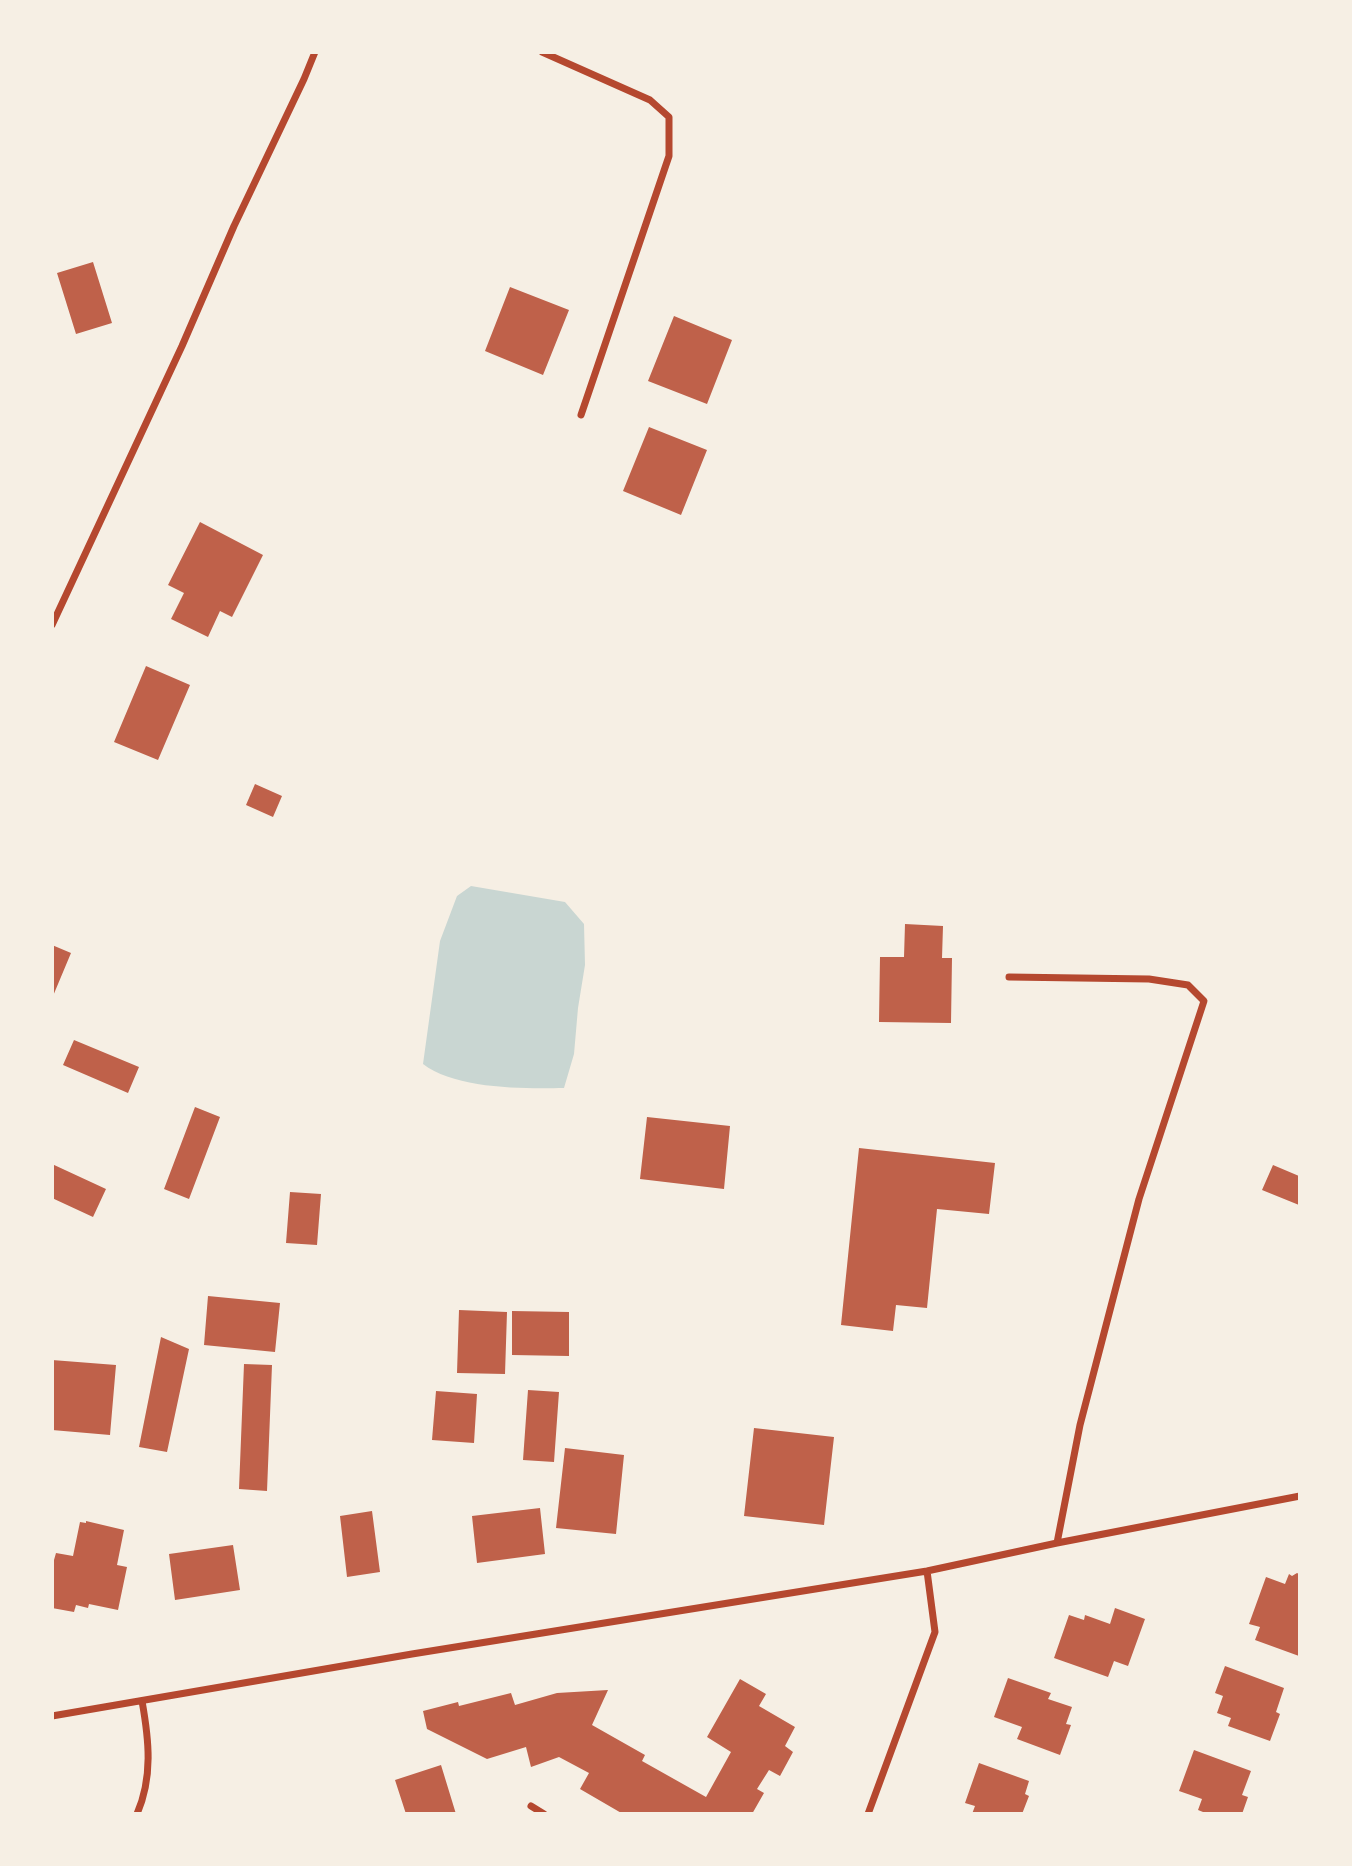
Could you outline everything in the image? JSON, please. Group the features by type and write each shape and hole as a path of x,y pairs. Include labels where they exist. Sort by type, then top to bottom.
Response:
{"street":[{"path":"52,625 315,52"},
{"path":"542,52 650,100 669,117 669,156 581,415"},
{"path":"1009,977 1149,979 1188,985 1204,1000 1139,1199 1080,1425 1057,1543"},
{"path":"52,1716 412,1654 927,1571 1300,1496"},
{"path":"868,1814 935,1632 927,1571"},
{"path":"137,1814 146,1788 149,1758 142,1701"},
{"path":"531,1806 544,1814"}],"shaded area":[{"path":"471,886 565,902 584,924 585,965 574,1054 564,1088 471,1083 437,1072 423,1064 440,941 457,896"}],"building":[{"path":"93,262 112,323 76,334 57,273"},
{"path":"510,287 569,310 543,375 485,351"},
{"path":"674,316 732,340 707,404 648,381"},
{"path":"649,427 707,450 681,515 623,491"},
{"path":"200,522 263,555 232,617 220,611 208,637 171,619 184,593 168,585"},
{"path":"146,666 190,685 158,760 114,742"},
{"path":"255,784 282,796 273,817 246,805"},
{"path":"905,924 943,926 942,958 952,958 951,1023 879,1022 880,957 904,957"},
{"path":"52,945 71,953 53,996 52,996"},
{"path":"74,1040 139,1067 128,1093 63,1065"},
{"path":"195,1107 220,1117 189,1199 164,1189"},
{"path":"647,1117 730,1126 724,1189 640,1179"},
{"path":"859,1148 995,1163 989,1214 937,1209 927,1308 896,1305 893,1331 841,1325"},
{"path":"52,1164 106,1189 93,1217 52,1198"},
{"path":"1273,1165 1299,1176 1299,1205 1262,1190"},
{"path":"290,1192 321,1194 317,1245 286,1243"},
{"path":"208,1296 280,1303 275,1352 204,1345"},
{"path":"459,1310 507,1312 505,1374 457,1373"},
{"path":"512,1311 569,1312 569,1356 512,1355"},
{"path":"161,1337 189,1349 167,1452 139,1447"},
{"path":"52,1360 116,1365 110,1435 52,1430"},
{"path":"244,1364 272,1365 267,1491 239,1489"},
{"path":"528,1390 559,1392 554,1462 523,1460"},
{"path":"436,1391 477,1394 474,1443 432,1440"},
{"path":"754,1428 834,1437 824,1525 744,1516"},
{"path":"565,1448 624,1455 616,1534 556,1528"},
{"path":"540,1508 545,1554 477,1563 472,1516"},
{"path":"372,1511 380,1572 347,1577 340,1516"},
{"path":"80,1522 124,1530 117,1565 127,1567 118,1610 89,1604 88,1608 76,1605 74,1612 52,1608 52,1567 56,1553 73,1556"},
{"path":"233,1545 240,1590 175,1600 169,1554"},
{"path":"1297,1573 1299,1656 1255,1640 1260,1627 1249,1624 1266,1577 1285,1584 1289,1574 1292,1576"},
{"path":"1115,1608 1145,1619 1128,1666 1114,1661 1108,1677 1054,1658 1069,1615 1084,1620 1085,1615 1110,1624"},
{"path":"1225,1666 1284,1688 1276,1712 1280,1714 1270,1741 1228,1726 1231,1718 1217,1713 1223,1696 1215,1693"},
{"path":"1008,1678 1051,1693 1048,1699 1072,1707 1066,1724 1071,1725 1060,1755 1017,1739 1022,1727 994,1717"},
{"path":"740,1679 766,1694 759,1706 795,1727 785,1746 793,1752 780,1776 769,1770 757,1789 764,1793 752,1814 623,1814 580,1789 589,1773 559,1757 531,1767 526,1747 487,1759 427,1729 423,1711 458,1702 459,1706 511,1693 515,1705 557,1693 608,1690 592,1725 645,1755 642,1761 706,1797 731,1752 707,1737"},
{"path":"1194,1750 1251,1771 1242,1795 1248,1797 1242,1814 1208,1814 1198,1810 1202,1799 1179,1791"},
{"path":"979,1763 1029,1781 1025,1794 1029,1796 1022,1814 972,1814 975,1806 965,1803"},
{"path":"441,1765 456,1814 406,1814 395,1780"}]}
